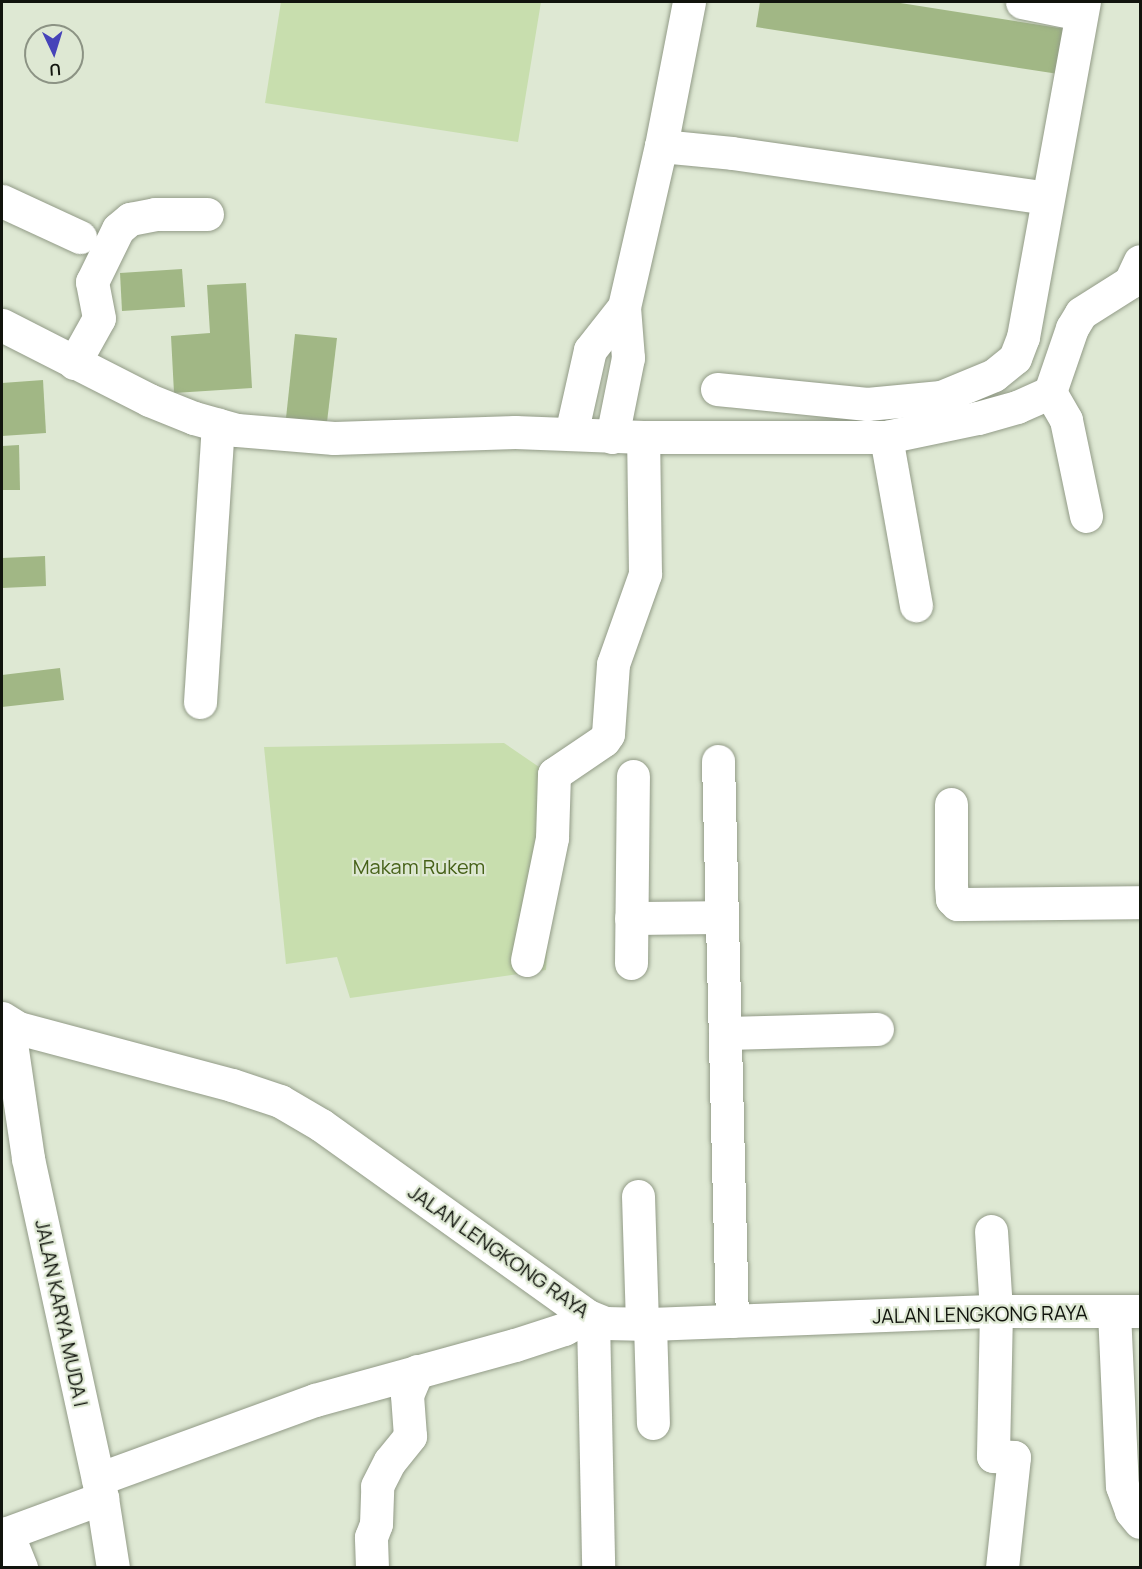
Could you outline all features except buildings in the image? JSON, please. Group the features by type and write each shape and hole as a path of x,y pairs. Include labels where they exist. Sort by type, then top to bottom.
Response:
{"street":[{"path":"527,960 552,838 554,774 604,740 608,734 613,664 645,574 628,437 628,358 624,307 661,146 689,2"},
{"path":"717,390 867,404 941,397 994,375 1015,358 1023,337 1083,8 1022,2"},
{"path":"661,146 732,153 1047,198"},
{"path":"2,201 80,237"},
{"path":"74,363 99,318 92,282 118,229 130,219 155,214 207,214"},
{"path":"2,325 149,400 218,425 279,435 334,438 515,432 628,437 886,437 978,418 1017,407 1050,392 1076,320 1090,305 1127,296 1130,282 1140,261"},
{"path":"571,434 590,350 624,307"},
{"path":"1050,392 1066,420 1086,516"},
{"path":"200,702 218,425"},
{"path":"886,437 916,605"},
{"path":"718,760 732,1321"},
{"path":"631,963 633,776"},
{"path":"951,804 952,899 957,904 1140,902"},
{"path":"631,918 722,917"},
{"name":"JALAN KARYA MUDA I","path":"5,1021 15,1161 100,1488 113,1568"},
{"name":"JALAN LENGKONG RAYA","path":"5,1021 232,1085 280,1101 321,1125 591,1317 605,1323 646,1324 996,1311 1127,1312"},
{"path":"725,1033 877,1029"},
{"path":"638,1196 653,1424"},
{"path":"991,1230 996,1311 993,1456 1014,1457 1002,1568"},
{"path":"1127,1312 1122,1486 1131,1511 1140,1522"},
{"path":"21,1568 4,1534 100,1488 315,1400 515,1345 564,1329 591,1317 598,1568"},
{"path":"372,1568 371,1537 376,1524 377,1486 390,1461 410,1436 407,1395 417,1371"}],"green space":[{"path":"281,2 541,2 518,142 265,103"},
{"name":"Makam Rukem","path":"504,743 561,782 551,869 546,970 350,998 337,957 286,964 264,747"}]}
